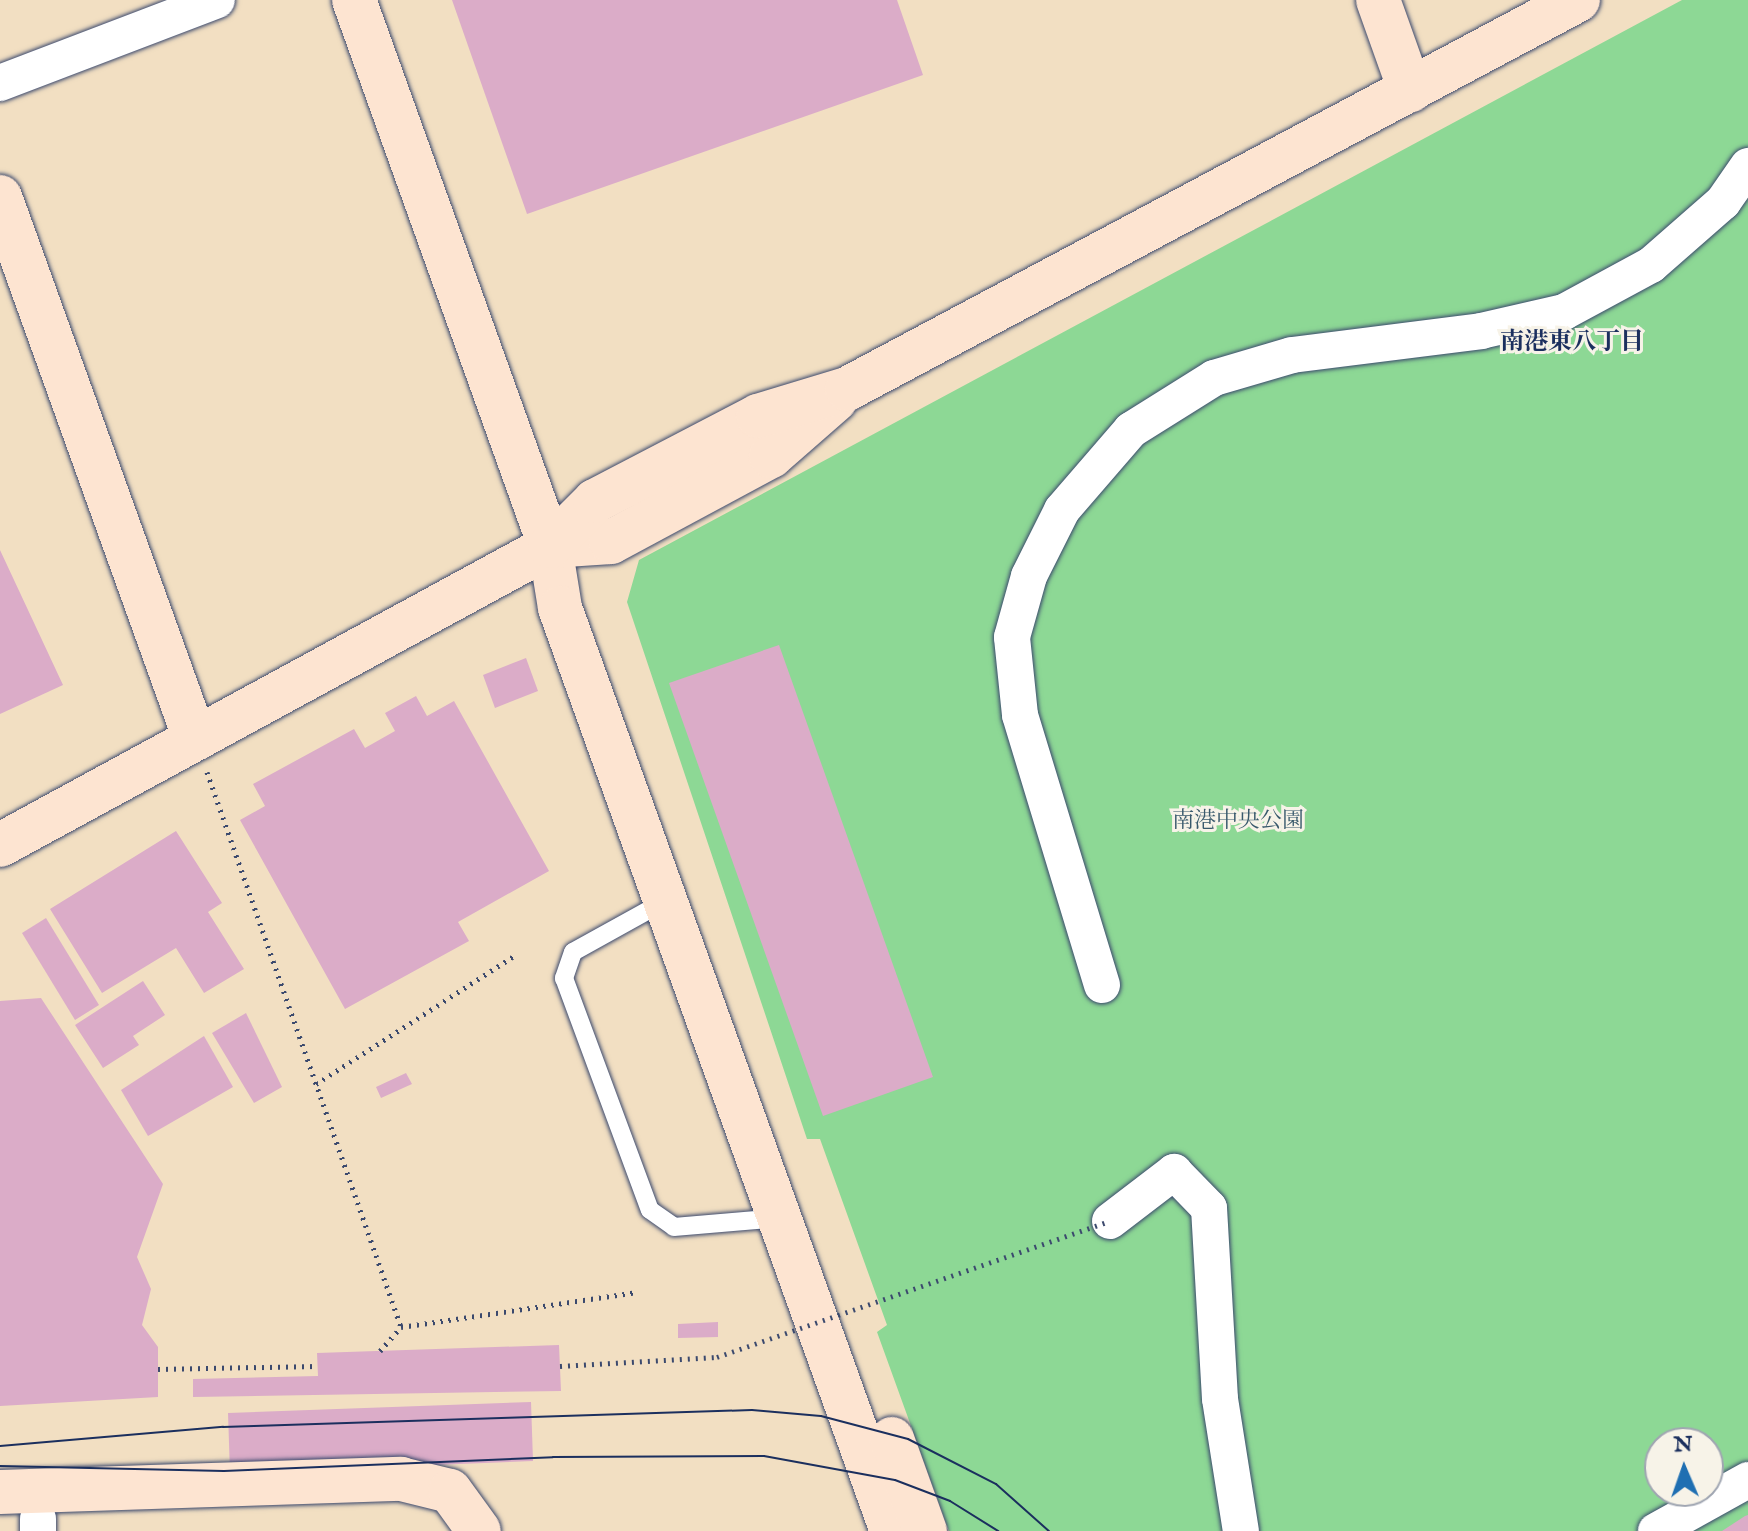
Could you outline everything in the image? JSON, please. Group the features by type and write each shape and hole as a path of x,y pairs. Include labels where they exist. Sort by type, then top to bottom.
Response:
{"street":[{"path":"0,83 217,0"},
{"path":"354,0 550,546 560,608 892,1531"},
{"path":"1378,0 1410,90"},
{"path":"0,845 201,755 550,546 611,542 771,456 847,389 1578,0"},
{"path":"1102,985 1020,715 1012,637 1029,576 1062,510 1131,430 1214,378 1292,355 1481,331 1564,312 1651,265 1723,202 1748,166"},
{"path":"0,197 201,755"},
{"path":"550,546 588,601 925,1531"},
{"path":"1110,1221 1174,1172 1209,1208 1220,1399 1241,1531"},
{"path":"0,1492 401,1479 450,1491 479,1531"},
{"path":"1656,1531 1729,1486 1748,1480"}],"lane":[{"path":"665,901 573,952 564,978 650,1210 674,1227 780,1218"}],"path":[{"path":"201,755 401,1327"},
{"path":"316,1084 517,954"},
{"path":"560,1366 717,1357 1110,1221"},
{"path":"380,1351 401,1327 637,1292"},
{"path":"158,1369 317,1366"}],"green space":[{"name":"南港中央公園","path":"1682,0 1748,0 1748,1531 949,1531 877,1332 887,1325 820,1139 807,1139 627,602 639,560"}],"building":[{"path":"452,0 897,0 923,75 527,214"},
{"path":"0,550 63,685 0,714"},
{"path":"779,645 933,1077 823,1116 669,683"},
{"path":"526,658 538,691 495,708 483,675"},
{"path":"416,696 427,716 454,701 549,871 458,922 469,941 345,1009 240,820 265,806 253,784 354,729 365,748 395,731 385,713"},
{"path":"176,831 222,903 208,912 244,969 204,993 176,948 102,993 50,909"},
{"path":"46,918 99,1005 75,1020 22,933"},
{"path":"143,981 165,1015 133,1036 139,1045 103,1068 75,1025"},
{"path":"41,998 163,1184 137,1257 151,1289 142,1325 158,1347 158,1397 0,1406 0,1001"},
{"path":"246,1013 282,1087 254,1103 212,1033"},
{"path":"204,1036 233,1087 148,1136 121,1090"},
{"path":"406,1073 412,1084 381,1098 376,1087"},
{"path":"718,1322 718,1337 678,1338 678,1324"},
{"path":"559,1345 561,1391 193,1397 193,1379 318,1376 317,1353"},
{"path":"531,1402 533,1461 230,1473 228,1413"},
{"path":"1748,1515 1748,1531 1722,1531 1745,1516"}],"tram line":[{"path":"0,1446 223,1427 752,1410 821,1416 908,1439 996,1484 1049,1531"},
{"path":"0,1466 224,1471 553,1457 764,1456 895,1480 950,1501 998,1531"}],"district":[{"name":"南港東八丁目","path":"1572,343"}]}
